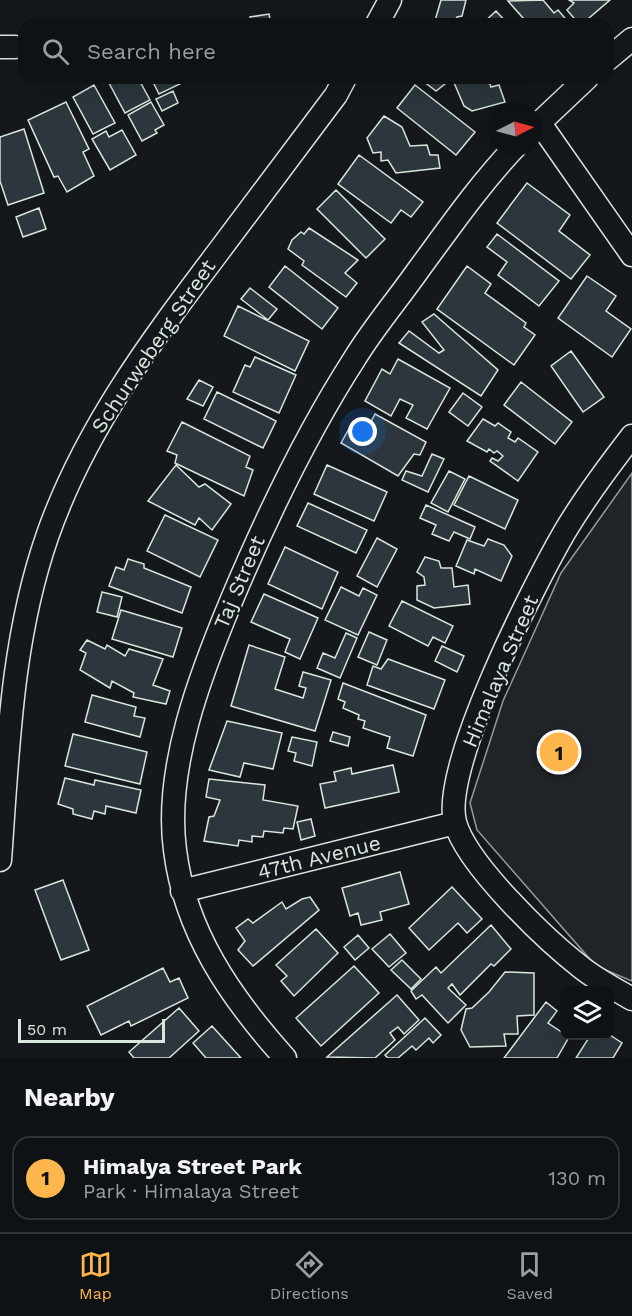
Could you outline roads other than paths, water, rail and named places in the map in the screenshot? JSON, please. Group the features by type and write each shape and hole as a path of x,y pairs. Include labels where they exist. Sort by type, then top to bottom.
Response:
{"street":[{"path":"380,18 390,0"},
{"path":"614,55 632,39"},
{"name":"Schurweberg Street","path":"0,860 8,736 16,665 46,539 69,481 93,432 124,382 341,84"},
{"path":"542,119 580,84"},
{"path":"542,133 632,255"},
{"name":"Taj Street","path":"285,1058 258,1029 218,973 200,939 182,891 174,848 174,797 185,736 207,660 265,522 313,427 356,356 484,180 507,156"},
{"name":"Himalaya Street","path":"632,436 592,490 564,534 513,634 480,708 453,796 455,823 477,863 558,948 582,968 632,999"},
{"name":"47th Avenue","path":"182,891 455,823"}],"place":[{"name":"Himalya Street Park","path":"559,752"}]}
